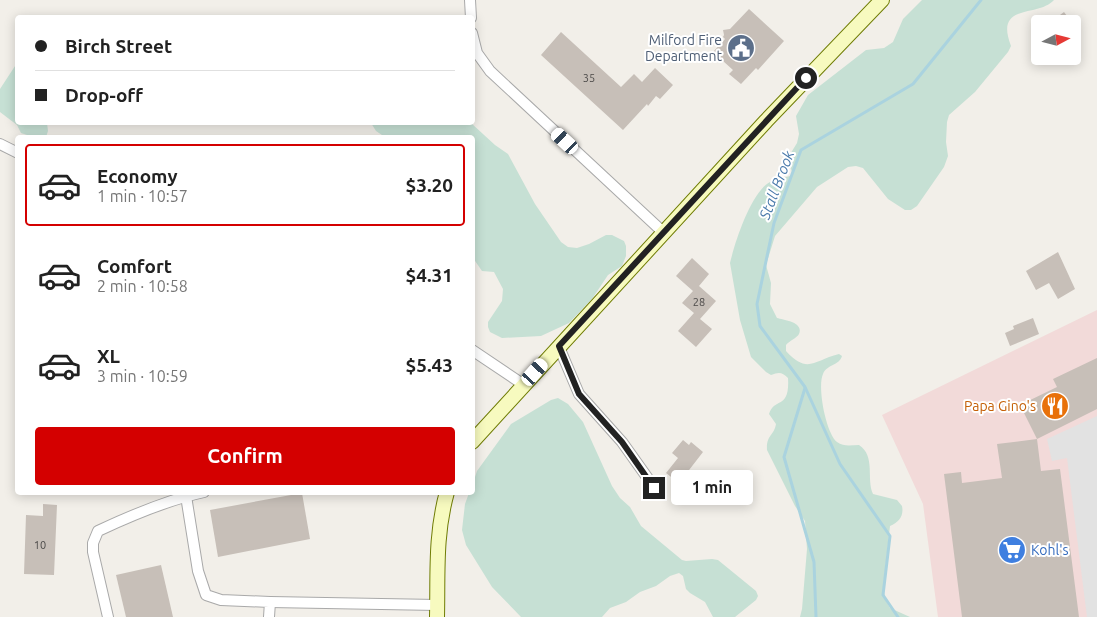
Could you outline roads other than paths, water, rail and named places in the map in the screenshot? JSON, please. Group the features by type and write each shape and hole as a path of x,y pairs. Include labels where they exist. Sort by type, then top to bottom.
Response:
{"street":[{"path":"470,0 471,15"},
{"path":"475,439 804,80 882,0"},
{"path":"475,45 477,53 490,71 664,233"},
{"path":"0,144 15,152"},
{"path":"559,346 579,394 622,442 654,488"},
{"path":"475,352 524,386"},
{"path":"108,617 93,552 92,543 98,531 190,495"},
{"path":"186,496 198,571 206,595 221,600 437,611 437,547 441,515 446,495"},
{"path":"269,617 270,602"}],"waterway":[{"name":"Stall Brook","path":"898,617 883,595 890,536 840,464 805,387 760,326 757,304 774,223 801,150 913,84 981,0"},
{"name":"Stall Brook","path":"805,388 784,457 814,562 816,617"}],"place":[{"name":"Milford Fire Department","path":"741,48"},
{"name":"Papa Gino's","path":"1055,406"},
{"name":"Kohl's","path":"1012,550"}]}
